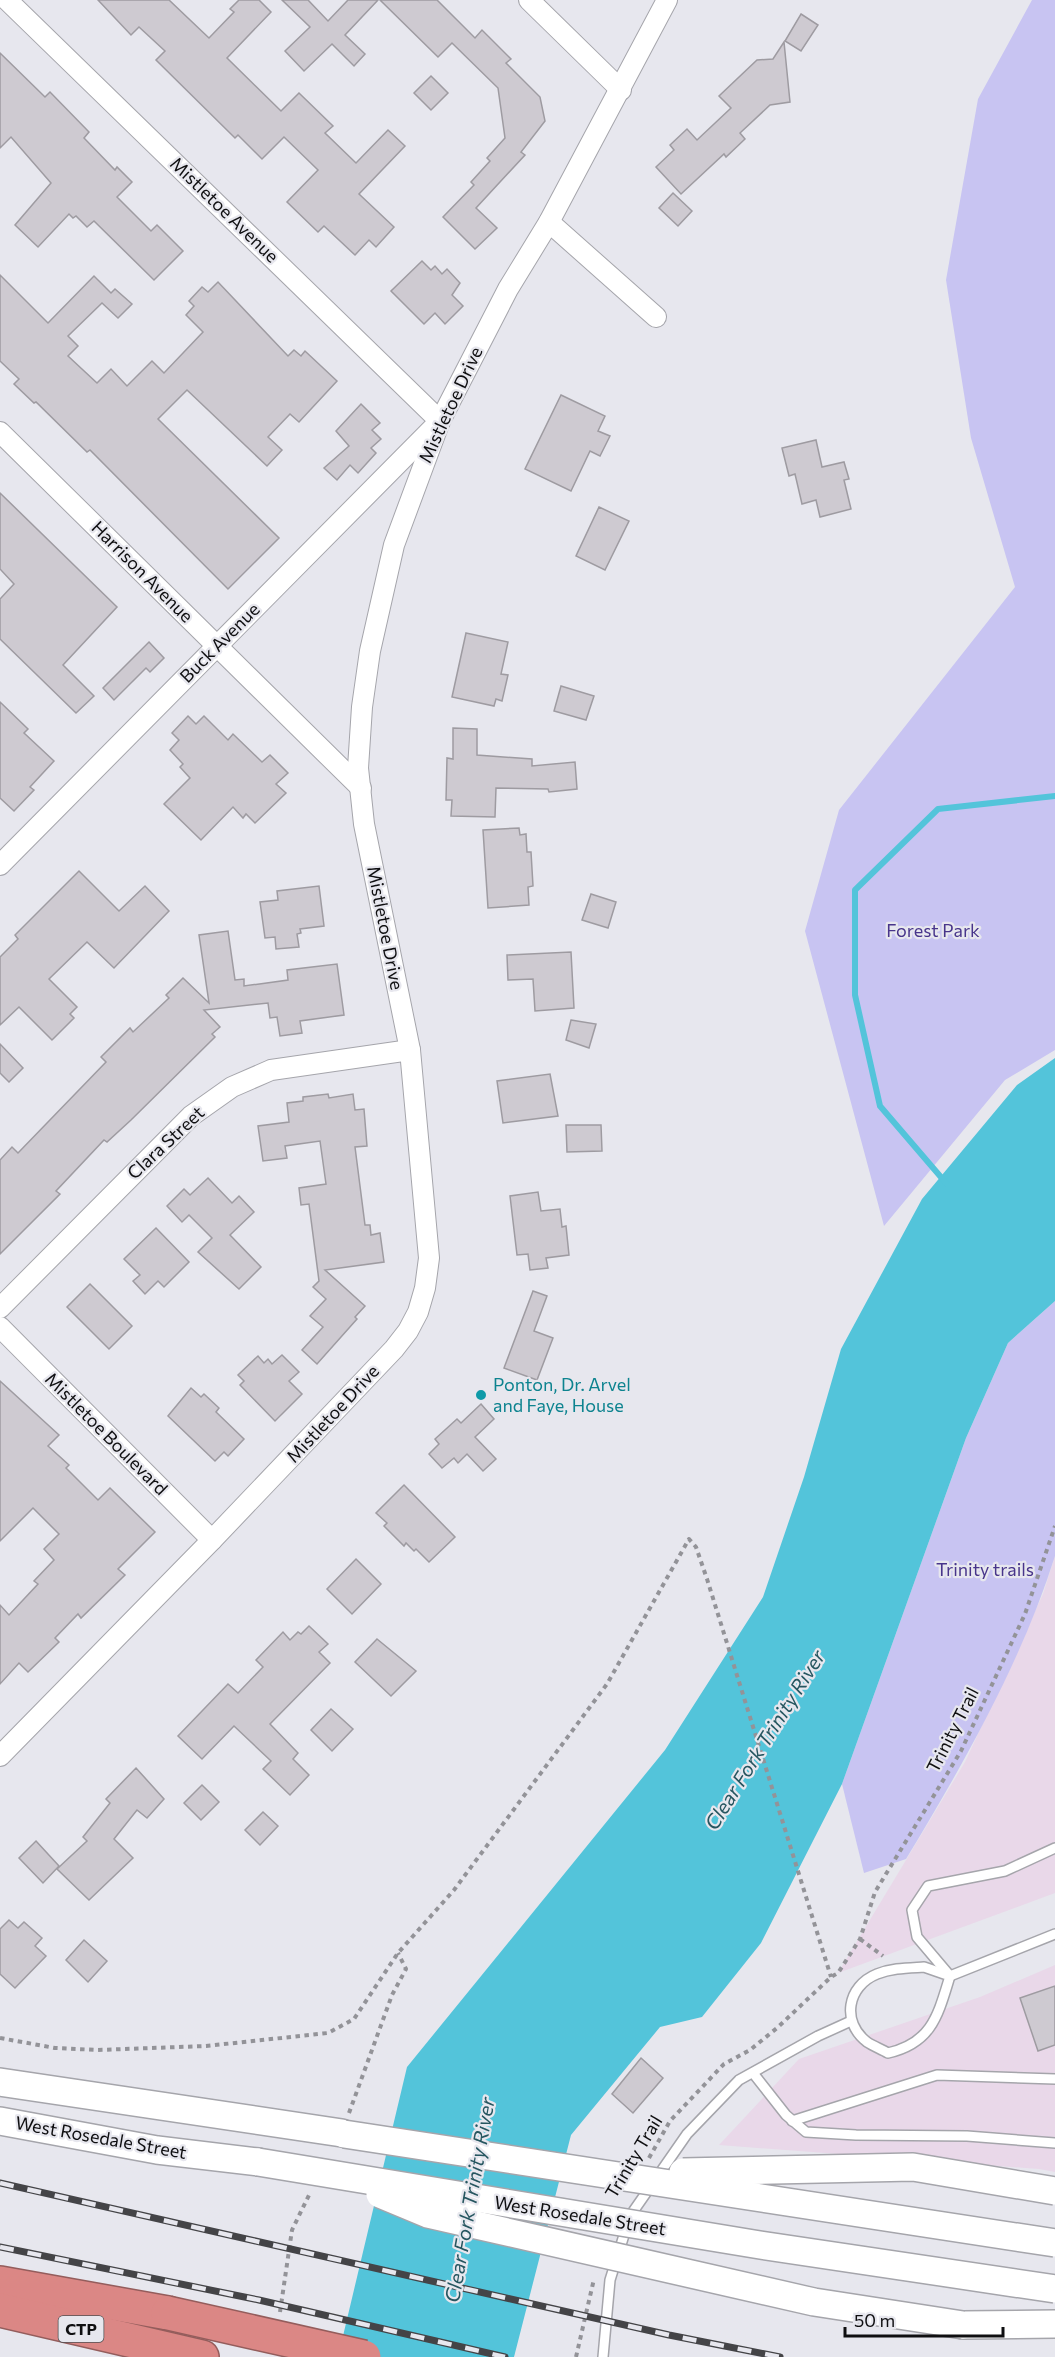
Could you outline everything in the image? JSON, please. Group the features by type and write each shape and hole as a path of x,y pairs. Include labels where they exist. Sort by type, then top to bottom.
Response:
{"highway":[{"path":"0,2283 168,2313 364,2357"},
{"name":"CTP","path":"0,2310 202,2357"}],"main road":[{"path":"0,2082 619,2174 1055,2243"},
{"name":"West Rosedale Street","path":"0,2121 157,2150 258,2162 340,2177 1055,2289"},
{"path":"619,2174 913,2167 1055,2191"},
{"path":"340,2177 428,2214 814,2302 963,2325 1055,2324"}],"street":[{"name":"Mistletoe Avenue","path":"7,0 440,421"},
{"path":"529,0 621,90"},
{"name":"Mistletoe Drive","path":"0,1756 350,1398 408,1331 418,1312 425,1288 429,1258 410,1050 364,824 358,768 362,707 370,651 394,545 440,421 508,289 549,222 667,0"},
{"path":"549,222 656,316"},
{"name":"Buck Avenue","path":"0,866 440,421"},
{"name":"Harrison Avenue","path":"0,432 361,788"},
{"name":"Clara Street","path":"0,1308 190,1116 232,1087 271,1070 410,1050"},
{"name":"Mistletoe Boulevard","path":"0,1327 212,1540"}],"lane":[{"path":"950,1976 917,1937 912,1910 928,1886 1005,1872 1055,1848"},
{"path":"950,1976 938,2014 927,2032 909,2049 888,2053 866,2041 851,2021 850,2008 860,1985 876,1975 899,1968 924,1967 950,1976 1055,1934"},
{"path":"603,2357 610,2280 630,2216 687,2134 739,2080 818,2036 851,2021"},
{"path":"753,2073 792,2121 806,2132 967,2136 1055,2143"},
{"path":"792,2121 937,2075 1055,2079"}],"path":[{"name":"Trinity Trail","path":"647,2159 670,2121 724,2064 750,2050 838,1973 860,1939 875,1892 961,1751 1024,1614 1055,1526"},
{"path":"0,2038 55,2048 98,2050 207,2046 328,2033 354,2019 398,1953 454,1890 607,1684 689,1539 696,1547 707,1579 831,1977"},
{"path":"860,1939 899,1968"},
{"path":"343,2134 392,1995 406,1969 398,1953"},
{"path":"278,2322 292,2230 311,2189"},
{"path":"576,2357 596,2272"}],"shaded area":[{"path":"1055,1556 1055,1893 838,1973 965,1762 1043,1594"},
{"path":"1055,1965 1055,2172 719,2145 799,2059 980,1997"}],"green space":[{"name":"Forest Park","path":"1032,0 1055,0 1055,1050 1005,1080 884,1226 805,931 839,810 1015,587 971,438 946,280 978,99"},
{"name":"Trinity trails","path":"1055,1301 1055,1556 1026,1634 990,1712 906,1859 864,1873 842,1784 966,1438 1008,1343"}],"water":[{"name":"Clear Fork Trinity River","path":"1055,1058 1055,1301 1008,1343 966,1438 842,1784 761,1943 702,2017 660,2027 571,2135 514,2357 338,2357 407,2067 665,1750 763,1597 804,1477 841,1349 922,1199 1017,1085"}],"building":[{"path":"98,0 169,0 209,38 234,12 230,9 239,0 259,0 271,12 227,58 281,111 299,93 333,126 325,133 356,163 388,130 405,146 359,194 394,227 376,247 369,240 355,255 324,226 318,232 287,202 318,170 284,137 262,159 238,135 235,138 156,60 165,51 139,27 131,35"},
{"path":"282,0 308,0 328,21 348,0 378,0 345,35 365,54 354,66 332,44 304,71 285,51 310,27"},
{"path":"380,0 437,0 475,38 482,30 511,59 506,63 540,97 545,121 521,152 525,155 476,208 497,228 475,249 443,217 474,185 471,182 490,161 487,158 505,138 498,88 452,43 438,57"},
{"path":"801,14 818,25 801,51 785,41"},
{"path":"784,42 790,102 770,105 740,133 745,139 726,157 724,154 681,194 656,167 674,150 670,145 687,129 697,140 731,108 719,96 757,60 773,59"},
{"path":"0,53 45,97 50,92 89,132 84,138 115,170 117,167 132,182 117,197 151,231 157,225 183,251 154,280 94,221 87,227 76,216 73,218 69,214 38,247 15,225 51,183 11,137 0,148"},
{"path":"431,76 448,93 431,110 414,93"},
{"path":"673,193 692,211 678,226 659,208"},
{"path":"422,261 431,270 435,266 442,274 447,269 460,283 452,295 463,306 445,324 435,313 424,324 391,291"},
{"path":"0,275 48,323 94,276 111,293 115,289 132,304 118,318 102,303 68,336 78,346 68,356 97,383 111,369 127,386 152,361 164,373 203,332 186,315 194,306 189,301 202,287 208,292 218,282 288,356 294,350 301,356 305,351 337,381 299,422 290,414 268,437 282,450 267,466 187,390 158,419 279,538 228,589 90,450 87,452 36,402 34,403 14,384 19,379 0,361"},
{"path":"561,395 605,416 598,431 610,436 600,456 590,451 571,491 525,469"},
{"path":"361,404 380,423 372,430 381,439 371,448 376,453 358,473 350,465 337,480 324,468 349,446 336,431"},
{"path":"816,440 822,467 844,462 849,479 844,480 851,509 820,517 816,500 802,504 795,474 789,476 782,448"},
{"path":"0,493 117,607 63,665 94,696 76,713 0,639 0,599 14,584 0,569"},
{"path":"599,507 629,521 605,570 576,556"},
{"path":"466,633 508,642 501,674 508,675 502,701 496,699 494,706 452,697"},
{"path":"149,642 164,658 150,672 146,668 114,700 103,688"},
{"path":"561,686 594,696 586,720 554,711"},
{"path":"0,702 28,729 24,733 54,761 30,787 34,790 14,811 0,798"},
{"path":"188,716 196,724 204,716 228,740 233,734 262,762 270,755 288,773 276,784 286,793 255,823 246,814 243,818 233,807 201,840 164,804 190,778 180,767 183,764 170,750 179,740 172,733"},
{"path":"453,728 477,729 477,755 532,759 532,766 575,762 577,789 549,792 548,789 496,788 495,817 451,816 452,800 446,800 447,758 453,759"},
{"path":"519,828 520,835 526,834 527,852 531,852 533,886 528,887 529,905 488,908 483,830"},
{"path":"79,871 119,911 145,886 169,911 114,968 87,942 49,979 77,1007 70,1014 74,1018 52,1040 19,1007 0,1025 0,957 18,939 15,935"},
{"path":"319,886 324,926 300,929 301,933 297,934 299,947 276,949 275,937 265,938 260,902 278,900 277,891"},
{"path":"591,894 616,902 608,928 582,920"},
{"path":"228,931 235,980 244,979 244,986 288,980 287,970 337,964 344,1015 300,1021 302,1033 280,1036 277,1017 270,1018 268,1003 204,1010 220,1027 212,1034 215,1037 131,1120 107,1142 104,1140 56,1191 60,1194 0,1254 0,1160 12,1147 18,1153 106,1062 101,1057 130,1028 133,1032 169,998 166,995 183,978 209,1003 199,935"},
{"path":"571,952 574,1008 535,1011 533,979 508,980 507,955"},
{"path":"571,1020 596,1024 589,1048 566,1040"},
{"path":"0,1044 23,1068 9,1082 0,1073"},
{"path":"550,1074 558,1116 503,1123 497,1081"},
{"path":"328,1094 329,1098 353,1094 355,1110 364,1109 367,1146 355,1147 365,1225 370,1225 371,1235 380,1233 384,1262 325,1270 365,1306 355,1317 357,1319 317,1364 302,1350 323,1327 310,1316 326,1299 313,1287 319,1281 309,1204 301,1205 299,1188 326,1184 320,1141 285,1146 287,1158 263,1161 258,1126 289,1122 287,1103 303,1101 303,1097"},
{"path":"566,1125 601,1125 602,1151 567,1152"},
{"path":"208,1178 232,1203 239,1196 254,1212 230,1235 261,1267 239,1289 198,1252 212,1238 189,1215 182,1222 167,1206 184,1189 190,1195"},
{"path":"538,1192 541,1211 560,1209 562,1227 566,1226 569,1255 546,1258 548,1268 530,1270 528,1254 517,1255 510,1196"},
{"path":"156,1228 189,1262 164,1287 158,1281 145,1294 133,1281 140,1275 124,1259"},
{"path":"90,1284 132,1326 109,1349 67,1307"},
{"path":"533,1291 547,1296 534,1331 553,1338 537,1380 504,1368"},
{"path":"282,1355 299,1372 289,1381 302,1394 275,1421 240,1385 244,1381 238,1375 258,1356 264,1363 268,1359 272,1364"},
{"path":"0,1381 59,1435 48,1446 69,1465 66,1468 98,1500 110,1488 155,1532 118,1569 125,1575 81,1618 78,1614 55,1638 59,1642 28,1672 19,1663 0,1684 0,1605 9,1615 38,1584 34,1581 54,1560 44,1549 59,1534 33,1508 0,1541"},
{"path":"191,1388 201,1397 204,1394 219,1408 216,1412 244,1439 228,1456 224,1452 215,1461 168,1416"},
{"path":"481,1404 494,1419 475,1437 496,1459 483,1471 467,1454 458,1463 454,1458 442,1468 429,1454 439,1444 435,1439 457,1419 461,1423"},
{"path":"404,1485 455,1537 429,1562 416,1549 414,1551 406,1543 404,1546 384,1526 387,1523 376,1513"},
{"path":"356,1559 381,1584 352,1614 327,1589"},
{"path":"309,1626 328,1644 319,1652 330,1663 270,1724 298,1753 293,1759 309,1775 290,1795 263,1769 271,1761 234,1726 202,1759 178,1736 228,1684 238,1693 263,1667 256,1660 283,1632 290,1640"},
{"path":"377,1639 416,1671 391,1696 355,1662"},
{"path":"331,1709 353,1729 332,1751 311,1730"},
{"path":"136,1768 164,1799 147,1818 137,1810 114,1839 133,1858 89,1900 57,1869 87,1841 83,1837 110,1803 106,1799"},
{"path":"202,1785 219,1802 201,1820 184,1803"},
{"path":"263,1812 278,1826 260,1845 245,1830"},
{"path":"36,1841 59,1866 43,1883 19,1858"},
{"path":"9,1920 18,1928 24,1922 42,1938 35,1946 46,1956 15,1988 0,1974 0,1929"},
{"path":"84,1940 107,1961 88,1982 66,1960"},
{"path":"1055,1986 1055,2045 1038,2051 1020,1998"},
{"path":"641,2058 663,2078 633,2113 612,2094"}],"waterway":[{"path":"946,1183 880,1106 855,995 855,890 938,809 1055,796"}],"railway":[{"path":"0,2183 669,2335 780,2357"},
{"path":"0,2247 259,2300 505,2357"}],"place":[{"name":"Ponton, Dr. Arvel and Faye, House","path":"481,1395"}]}
